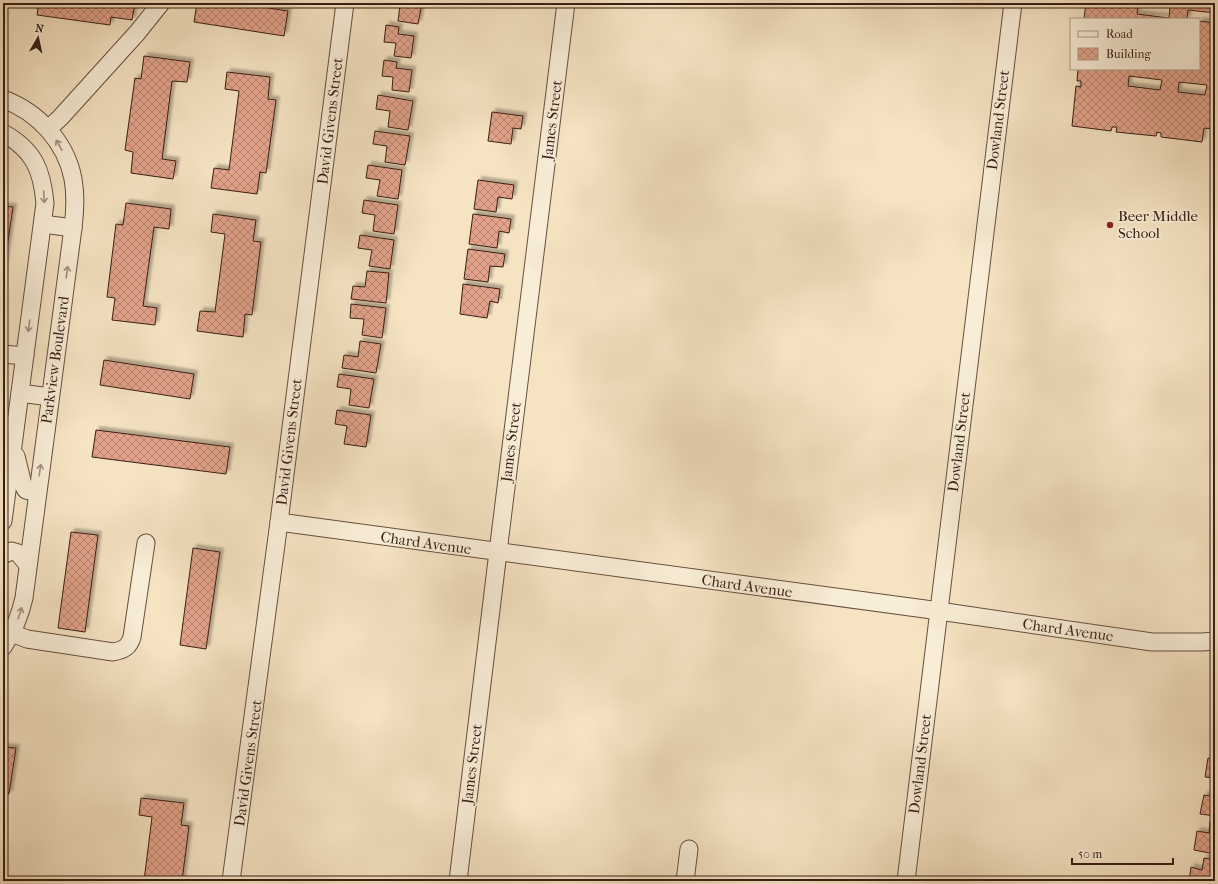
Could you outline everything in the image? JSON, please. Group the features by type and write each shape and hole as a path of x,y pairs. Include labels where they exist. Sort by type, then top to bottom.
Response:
{"street":[{"path":"48,129 60,118 137,33 161,3"},
{"name":"David Givens Street","path":"231,881 279,522 345,3"},
{"name":"James Street","path":"458,881 566,3"},
{"name":"Dowland Street","path":"906,881 1013,3"},
{"name":"Parkview Boulevard","path":"3,99 16,104 28,112 48,129 56,139 72,173 75,199 73,228 28,565 21,608 12,633 3,648"},
{"name":"Parkview Boulevard","path":"3,133 17,142 38,166 44,184 45,203 3,521"},
{"path":"43,224 73,228"},
{"path":"3,354 25,356"},
{"path":"20,393 50,396"},
{"path":"13,444 22,485 26,490 37,494"},
{"name":"Chard Avenue","path":"279,522 938,611 1152,642 1215,641"},
{"path":"12,633 27,639 113,652 122,650 129,645 132,637 146,543"},
{"path":"3,555 12,551 18,553 28,565"},
{"path":"685,881 689,848"}],"building":[{"path":"16,3 135,3 132,20 111,17 110,25 37,15 38,8 15,5"},
{"path":"197,3 236,3 288,11 284,36 194,22"},
{"path":"386,3 422,3 418,24 398,21 400,5"},
{"path":"1086,3 1138,3 1137,14 1169,18 1084,18"},
{"path":"1138,3 1215,3 1215,13 1188,10 1187,18 1169,18 1170,7"},
{"path":"1200,21 1215,23 1215,133 1211,133 1212,129 1204,128 1202,142 1161,137 1161,133 1157,132 1156,136 1116,132 1117,127 1112,127 1111,131 1072,126 1076,86 1081,87 1081,81 1077,81 1078,70 1200,70","holes":["1129,76 1162,80 1160,90 1128,86","1179,82 1207,85 1205,95 1178,92"]},
{"path":"386,25 399,27 398,34 414,36 411,58 394,56 396,43 384,42"},
{"path":"144,56 190,62 187,82 172,81 162,159 176,161 173,179 131,173 133,152 125,150 135,78 141,79"},
{"path":"384,60 397,62 396,68 412,70 409,92 392,90 393,77 382,76"},
{"path":"227,72 270,77 268,99 276,100 266,173 260,172 257,194 211,188 214,168 229,170 239,91 225,89"},
{"path":"378,95 413,101 408,130 388,127 390,111 376,109"},
{"path":"492,112 523,116 521,129 513,128 511,144 488,141"},
{"path":"375,131 410,136 405,165 385,162 387,146 373,144"},
{"path":"368,165 402,170 398,199 377,196 380,180 366,178"},
{"path":"478,180 514,185 512,199 498,197 496,212 474,209"},
{"path":"364,200 398,205 394,234 373,231 375,215 362,213"},
{"path":"126,203 171,209 169,229 154,227 143,306 157,308 155,325 112,320 115,298 107,297 116,224 123,225"},
{"path":"3,206 13,207 3,275"},
{"path":"213,214 256,220 253,241 261,242 252,315 245,314 243,337 197,331 200,311 215,312 225,234 211,232"},
{"path":"473,214 511,219 509,233 499,231 497,248 469,244"},
{"path":"360,235 394,240 390,269 369,266 372,250 358,248"},
{"path":"468,249 505,254 503,267 490,266 488,282 464,279"},
{"path":"367,271 389,273 386,303 351,299 353,286 365,287"},
{"path":"463,284 500,289 498,303 490,301 487,318 460,314"},
{"path":"351,304 386,308 382,338 362,335 364,319 350,318"},
{"path":"360,341 381,344 376,373 342,368 344,355 358,357"},
{"path":"104,360 194,374 190,399 100,385"},
{"path":"339,374 374,379 369,408 349,405 351,389 337,387"},
{"path":"337,410 371,415 366,447 344,444 347,426 335,424"},
{"path":"96,430 230,447 226,474 92,457"},
{"path":"71,532 98,535 85,632 58,628"},
{"path":"193,548 220,552 206,649 180,645"},
{"path":"1215,721 1215,741 1211,740"},
{"path":"3,747 16,748 9,794 3,793"},
{"path":"1208,758 1215,759 1215,778 1205,777"},
{"path":"1204,795 1215,797 1215,816 1200,814"},
{"path":"141,798 184,803 181,825 189,826 182,881 144,881 152,817 139,815"},
{"path":"1210,821 1215,822 1215,854 1194,850 1197,831 1209,833"},
{"path":"1204,858 1215,860 1215,881 1189,881 1191,867 1202,870"}],"place":[{"name":"Beer Middle School","path":"1110,225"}]}
